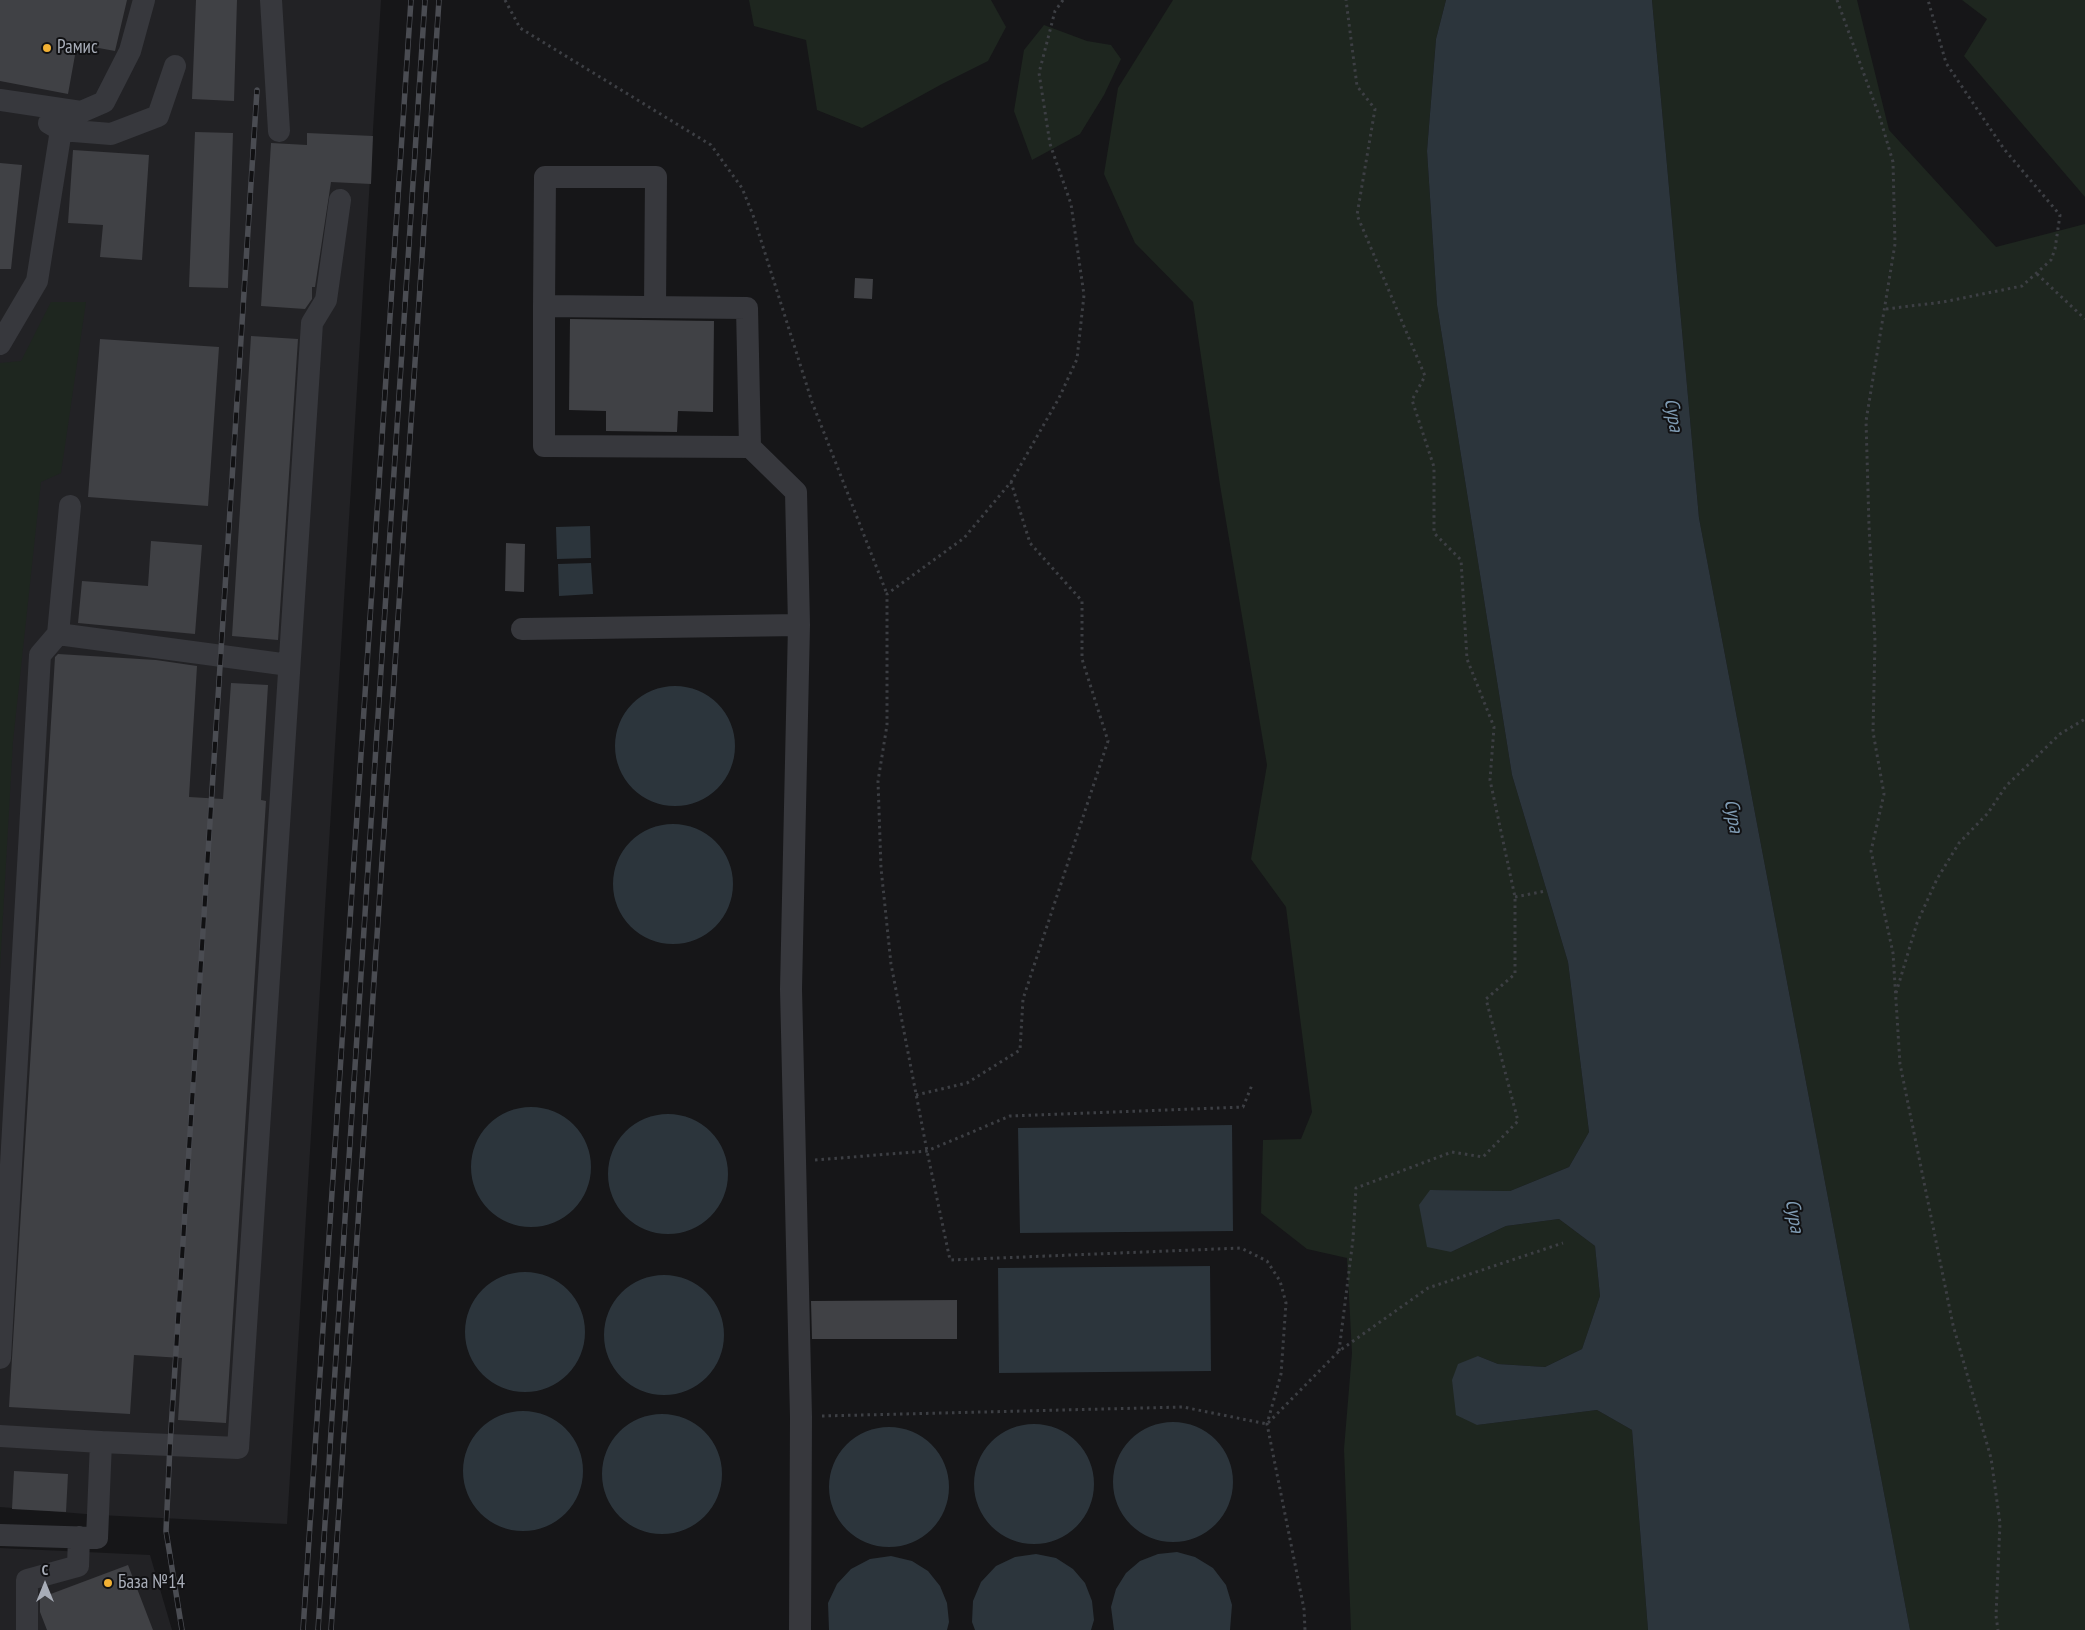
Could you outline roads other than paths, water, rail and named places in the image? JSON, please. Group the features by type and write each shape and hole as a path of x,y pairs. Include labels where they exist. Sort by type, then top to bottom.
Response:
{"street":[{"path":"8,101 81,112 104,102 130,51 144,0"},
{"path":"271,0 279,130"},
{"path":"8,101 61,130 111,134 158,116 175,66"},
{"path":"0,344 37,281 61,130"},
{"path":"655,307 656,177 545,176 544,446 750,447 796,492 799,625 791,989 801,1417 800,1630"},
{"path":"0,1436 238,1448 312,323 326,300 340,200"},
{"path":"544,306 748,308 750,447"},
{"path":"0,1358 40,655 58,634 70,506"},
{"path":"522,629 799,625"},
{"path":"58,634 290,665"},
{"path":"27,1630 27,1580 78,1566 88,1538 101,1442"},
{"path":"0,1535 88,1538"}],"water":[{"name":"Сура","path":"1446,0 1652,0 1699,518 1910,1630 1648,1630 1632,1430 1597,1410 1477,1425 1456,1415 1452,1380 1458,1364 1478,1356 1498,1364 1545,1367 1582,1349 1600,1296 1595,1246 1559,1219 1506,1226 1451,1252 1427,1247 1419,1205 1430,1190 1510,1191 1569,1167 1589,1132 1568,962 1512,775 1437,305 1427,151 1436,39"},
{"path":"590,526 591,558 557,559 556,527"},
{"path":"591,563 593,594 559,596 558,564"},
{"path":"675,686 698,690 718,703 731,723 735,746 731,769 718,789 698,802 675,806 652,802 632,789 619,769 615,746 619,723 632,703 652,690"},
{"path":"673,824 696,828 716,841 729,861 733,884 729,907 716,927 696,940 673,944 650,940 630,927 617,907 613,884 617,861 630,841 650,828"},
{"path":"531,1107 554,1111 574,1124 587,1144 591,1167 587,1190 574,1210 554,1223 531,1227 508,1223 488,1210 475,1190 471,1167 475,1144 488,1124 508,1111"},
{"path":"668,1114 691,1118 711,1131 724,1151 728,1174 724,1197 711,1217 691,1230 668,1234 645,1230 625,1217 612,1197 608,1174 612,1151 625,1131 645,1118"},
{"path":"1232,1125 1233,1231 1020,1233 1018,1128"},
{"path":"1210,1266 1211,1371 999,1373 998,1268"},
{"path":"525,1272 548,1276 568,1289 581,1309 585,1332 581,1355 568,1375 548,1388 525,1392 502,1388 482,1375 469,1355 465,1332 469,1309 482,1289 502,1276"},
{"path":"664,1275 687,1279 707,1292 720,1312 724,1335 720,1358 707,1378 687,1391 664,1395 641,1391 621,1378 608,1358 604,1335 608,1312 621,1292 641,1279"},
{"path":"523,1411 546,1415 566,1428 579,1448 583,1471 579,1494 566,1514 546,1527 523,1531 500,1527 480,1514 467,1494 463,1471 467,1448 480,1428 500,1415"},
{"path":"662,1414 685,1418 705,1431 718,1451 722,1474 718,1497 705,1517 685,1530 662,1534 639,1530 619,1517 606,1497 602,1474 606,1451 619,1431 639,1418"},
{"path":"1173,1422 1196,1426 1216,1439 1229,1459 1233,1482 1229,1505 1216,1525 1196,1538 1173,1542 1150,1538 1130,1525 1117,1505 1113,1482 1117,1459 1130,1439 1150,1426"},
{"path":"1034,1424 1057,1428 1077,1441 1090,1461 1094,1484 1090,1507 1077,1527 1057,1540 1034,1544 1011,1540 991,1527 978,1507 974,1484 978,1461 991,1441 1011,1428"},
{"path":"889,1427 912,1431 932,1444 945,1464 949,1487 945,1510 932,1530 912,1543 889,1547 866,1543 846,1530 833,1510 829,1487 833,1464 846,1444 866,1431"},
{"path":"1177,1552 1195,1557 1213,1568 1226,1585 1232,1605 1230,1630 1114,1630 1111,1607 1116,1589 1126,1573 1140,1561 1158,1554"},
{"path":"1036,1554 1056,1558 1073,1569 1085,1583 1092,1601 1094,1620 1091,1630 975,1630 972,1622 973,1601 981,1582 996,1566 1015,1557"},
{"path":"891,1556 912,1561 928,1571 940,1586 947,1603 949,1622 947,1630 829,1630 828,1603 837,1584 851,1569 870,1559"}],"railway":[{"path":"303,1630 411,0"},
{"path":"318,1630 425,0"},
{"path":"331,1630 439,0"},
{"path":"182,1630 166,1531 170,1445 257,90"}],"place":[{"name":"Рамис","path":"47,48"},
{"name":"База №14","path":"108,1583"}]}
